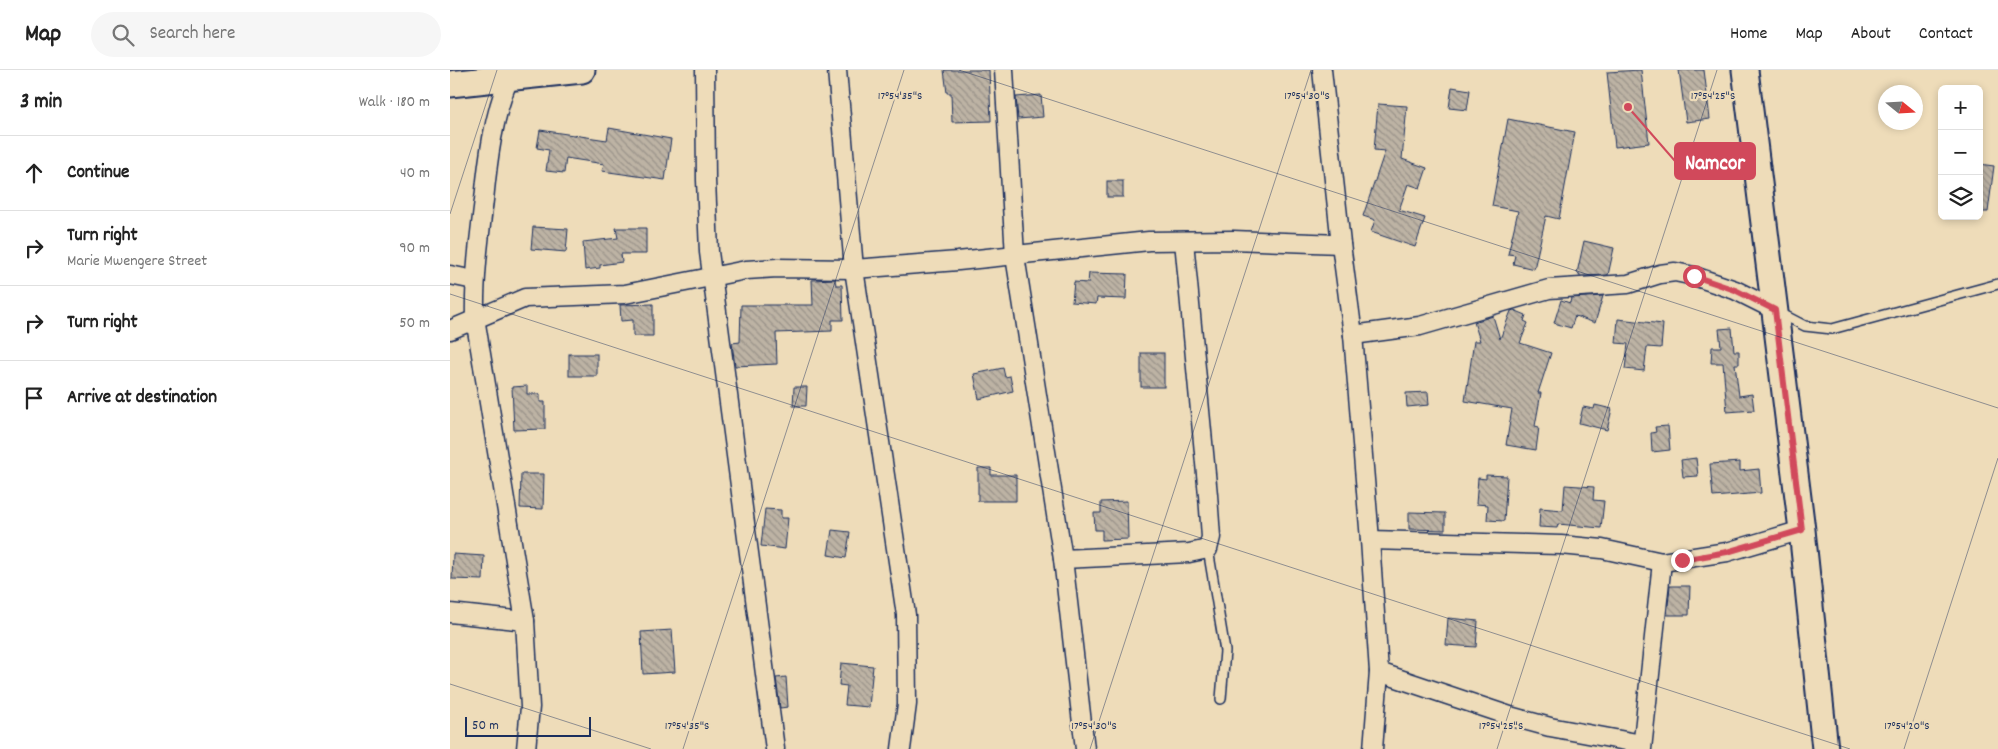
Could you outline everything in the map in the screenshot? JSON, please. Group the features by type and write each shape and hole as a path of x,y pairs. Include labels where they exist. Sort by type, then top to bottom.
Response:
{"main road":[{"path":"450,84 582,70"},
{"path":"1746,70 1802,530 1825,749"}],"street":[{"path":"704,70 706,210 712,276 775,749"},
{"path":"837,70 854,269 906,615 907,704 901,749"},
{"path":"1004,70 1015,256 1063,559 1085,749"},
{"path":"1322,70 1353,334 1370,540 1379,672 1373,749"},
{"path":"509,78 496,113 488,162 474,280 475,318 525,620 530,707 526,749"},
{"path":"450,330 525,298 625,294 746,270 777,268 854,269 1015,256 1149,241 1233,240 1341,244"},
{"path":"1063,559 1189,553 1208,548 1211,537 1208,496 1184,241"},
{"path":"1353,334 1420,326 1549,289 1628,284 1660,274 1675,272 1694,276 1735,290 1775,310"},
{"path":"450,275 474,280"},
{"path":"1370,540 1561,545 1602,549 1662,562 1727,552 1802,530"},
{"path":"1379,672 1550,727 1642,747 1662,562"},
{"path":"450,613 525,620"}],"lane":[{"path":"1775,310 1805,326 1832,329 1998,284"},
{"path":"1208,548 1224,650 1221,699"}],"building":[{"path":"944,70 989,70 991,121 952,122 951,93 947,93"},
{"path":"1641,70 1649,143 1615,147 1607,72"},
{"path":"1679,70 1704,70 1710,119 1686,122"},
{"path":"1452,87 1470,90 1467,110 1449,108"},
{"path":"1041,95 1043,117 1018,119 1016,97"},
{"path":"1378,104 1407,106 1402,159 1427,168 1420,188 1408,184 1399,210 1425,218 1415,247 1371,232 1375,220 1363,216 1385,151 1374,150"},
{"path":"1508,119 1575,132 1559,219 1546,216 1534,269 1513,264 1515,255 1508,254 1518,211 1492,206"},
{"path":"609,128 671,139 665,180 602,171 604,164 566,158 564,173 546,171 549,150 537,148 540,130 607,140"},
{"path":"1983,165 1994,166 1988,212 1983,212"},
{"path":"1107,181 1123,181 1123,197 1107,197"},
{"path":"533,227 568,229 566,252 531,249"},
{"path":"616,228 646,228 646,254 621,254 622,262 600,265 600,268 585,270 583,242 618,238"},
{"path":"1584,241 1614,248 1608,275 1579,276 1580,274 1577,273"},
{"path":"1089,273 1127,274 1126,299 1097,298 1096,304 1072,302 1074,282 1088,283"},
{"path":"835,279 836,285 842,285 843,320 832,320 832,331 776,333 777,364 735,366 732,343 740,342 741,305 813,305 812,280"},
{"path":"1603,296 1595,323 1575,316 1571,328 1554,323 1561,300 1570,303 1571,298"},
{"path":"653,304 653,336 633,336 633,320 621,321 620,305"},
{"path":"1514,310 1526,315 1524,321 1528,323 1520,343 1551,353 1538,393 1541,393 1535,426 1539,427 1536,450 1506,445 1512,409 1465,401 1474,341 1480,341 1474,322 1493,316 1500,339 1511,311"},
{"path":"1618,319 1663,324 1661,348 1647,347 1644,371 1625,369 1628,344 1616,343"},
{"path":"1732,328 1734,351 1739,351 1739,364 1735,364 1739,396 1752,394 1754,410 1727,412 1723,363 1711,363 1712,347 1721,347 1719,329"},
{"path":"1141,353 1164,353 1164,387 1141,387"},
{"path":"569,354 597,354 597,376 569,376"},
{"path":"1003,368 1005,377 1010,376 1013,391 979,399 974,374"},
{"path":"527,386 527,394 540,394 540,402 545,402 545,429 514,430 512,387"},
{"path":"794,387 807,387 806,406 793,406"},
{"path":"1428,392 1429,405 1407,407 1406,393"},
{"path":"1595,405 1612,409 1607,430 1579,423 1583,407 1594,409"},
{"path":"1668,426 1670,450 1652,452 1651,433 1656,432 1655,427"},
{"path":"1696,458 1698,476 1683,477 1681,460"},
{"path":"1740,462 1740,471 1759,469 1761,493 1713,497 1710,464"},
{"path":"978,468 991,468 991,475 1016,475 1016,501 978,501"},
{"path":"521,474 544,474 543,509 520,508"},
{"path":"1486,475 1507,476 1504,521 1487,520 1488,505 1476,504 1478,478 1486,479"},
{"path":"1565,485 1594,487 1593,500 1604,501 1601,528 1558,524 1557,528 1539,527 1540,508 1563,510"},
{"path":"1127,501 1128,539 1102,540 1102,530 1095,530 1094,513 1101,513 1101,502"},
{"path":"765,509 781,510 781,518 788,518 785,549 761,546"},
{"path":"1409,512 1445,513 1445,530 1409,529"},
{"path":"832,530 850,532 846,558 828,555"},
{"path":"453,554 484,556 483,580 452,579"},
{"path":"1670,586 1690,586 1689,615 1667,615"},
{"path":"1448,618 1478,621 1476,647 1446,645"},
{"path":"672,630 675,672 643,674 641,632"},
{"path":"841,663 873,666 869,707 845,705 847,686 839,685"},
{"path":"786,677 788,707 780,708 776,678"}],"place":[{"name":"Namcor","path":"1628,107"}],"route":[{"path":"1682,560 1727,552 1802,530 1775,310 1735,290 1694,276"}]}
